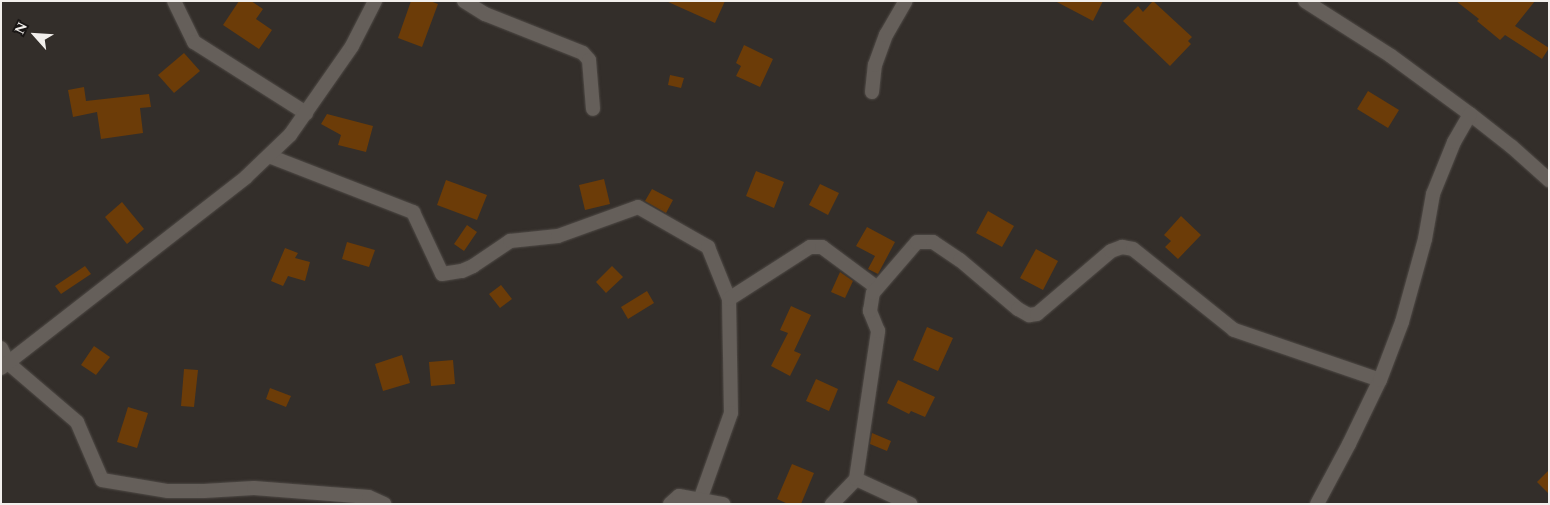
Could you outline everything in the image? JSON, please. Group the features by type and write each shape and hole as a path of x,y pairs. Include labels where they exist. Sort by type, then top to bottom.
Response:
{"street":[{"path":"174,1 194,42 306,113"},
{"path":"5,366 246,177 290,135 352,46 375,1"},
{"path":"464,1 485,14 583,53 588,60 593,109"},
{"path":"872,92 875,65 886,35 906,1"},
{"path":"1315,4 1391,56 1470,114 1512,147 1549,180"},
{"path":"1317,504 1380,380 1404,313 1424,239 1433,194 1454,142 1470,114"},
{"path":"268,156 413,212 442,274 462,272 510,241 558,236 638,206 708,247 730,299 732,413 700,500"},
{"path":"832,504 856,479 878,331 870,311 876,287 917,242 933,242 960,260 1018,309 1030,315 1038,314 1111,251 1122,248 1133,249 1234,330 1380,380"},
{"path":"730,299 810,247 822,247 876,287"},
{"path":"1,348 5,366 77,422 102,480 168,490 204,492 254,488 369,497 384,504"},
{"path":"856,479 910,504"},
{"path":"670,504 678,496 722,504"}],"building":[{"path":"239,1 251,1 263,9 256,19 272,30 259,49 223,25"},
{"path":"411,1 430,1 438,4 422,47 398,38"},
{"path":"666,1 725,1 715,23"},
{"path":"1055,1 1103,1 1093,21"},
{"path":"1153,1 1192,37 1188,41 1191,44 1170,66 1123,21 1138,6 1143,12"},
{"path":"1456,1 1535,1 1515,26 1549,48 1542,59 1505,35 1500,40 1477,21 1479,19"},
{"path":"744,45 773,59 760,87 736,76 741,66 736,63"},
{"path":"184,53 200,71 174,93 158,75"},
{"path":"670,75 684,78 681,88 668,85"},
{"path":"84,87 86,101 149,94 151,107 140,108 143,133 101,139 97,112 73,117 68,90"},
{"path":"1368,91 1399,110 1388,128 1357,109"},
{"path":"327,114 373,126 366,152 338,145 341,135 321,124"},
{"path":"756,171 784,182 774,208 746,196"},
{"path":"604,179 610,204 585,210 579,185"},
{"path":"446,180 487,195 477,220 437,205"},
{"path":"820,184 839,193 828,215 809,205"},
{"path":"652,189 673,200 666,213 645,201"},
{"path":"122,202 144,229 127,244 105,217"},
{"path":"988,211 1014,226 1002,247 976,233"},
{"path":"1181,216 1201,235 1178,259 1165,247 1171,241 1164,235"},
{"path":"467,225 477,232 464,251 454,244"},
{"path":"867,227 895,242 878,274 868,269 875,256 856,246"},
{"path":"347,242 375,250 369,267 342,259"},
{"path":"285,248 298,253 295,258 310,262 305,281 288,276 283,286 271,281"},
{"path":"1036,249 1058,261 1043,290 1020,278"},
{"path":"85,266 91,274 61,294 55,286"},
{"path":"612,266 623,277 606,293 596,282"},
{"path":"840,272 853,281 845,298 831,292"},
{"path":"501,285 512,299 500,308 489,294"},
{"path":"647,291 654,303 628,319 621,307"},
{"path":"791,306 811,315 794,351 801,354 790,376 771,366 788,333 780,330"},
{"path":"927,327 953,338 938,371 913,360"},
{"path":"94,346 110,357 96,375 81,365"},
{"path":"402,355 410,383 383,391 375,364"},
{"path":"453,360 455,384 431,386 429,362"},
{"path":"184,369 198,370 194,407 181,406"},
{"path":"816,379 838,389 829,411 806,401"},
{"path":"898,380 935,397 925,417 911,411 909,414 887,403"},
{"path":"270,388 291,396 286,407 266,399"},
{"path":"128,407 148,413 137,448 117,442"},
{"path":"872,433 891,441 887,451 870,444"},
{"path":"792,464 814,473 801,504 788,504 777,499"},
{"path":"1549,470 1549,494 1537,482"}]}
